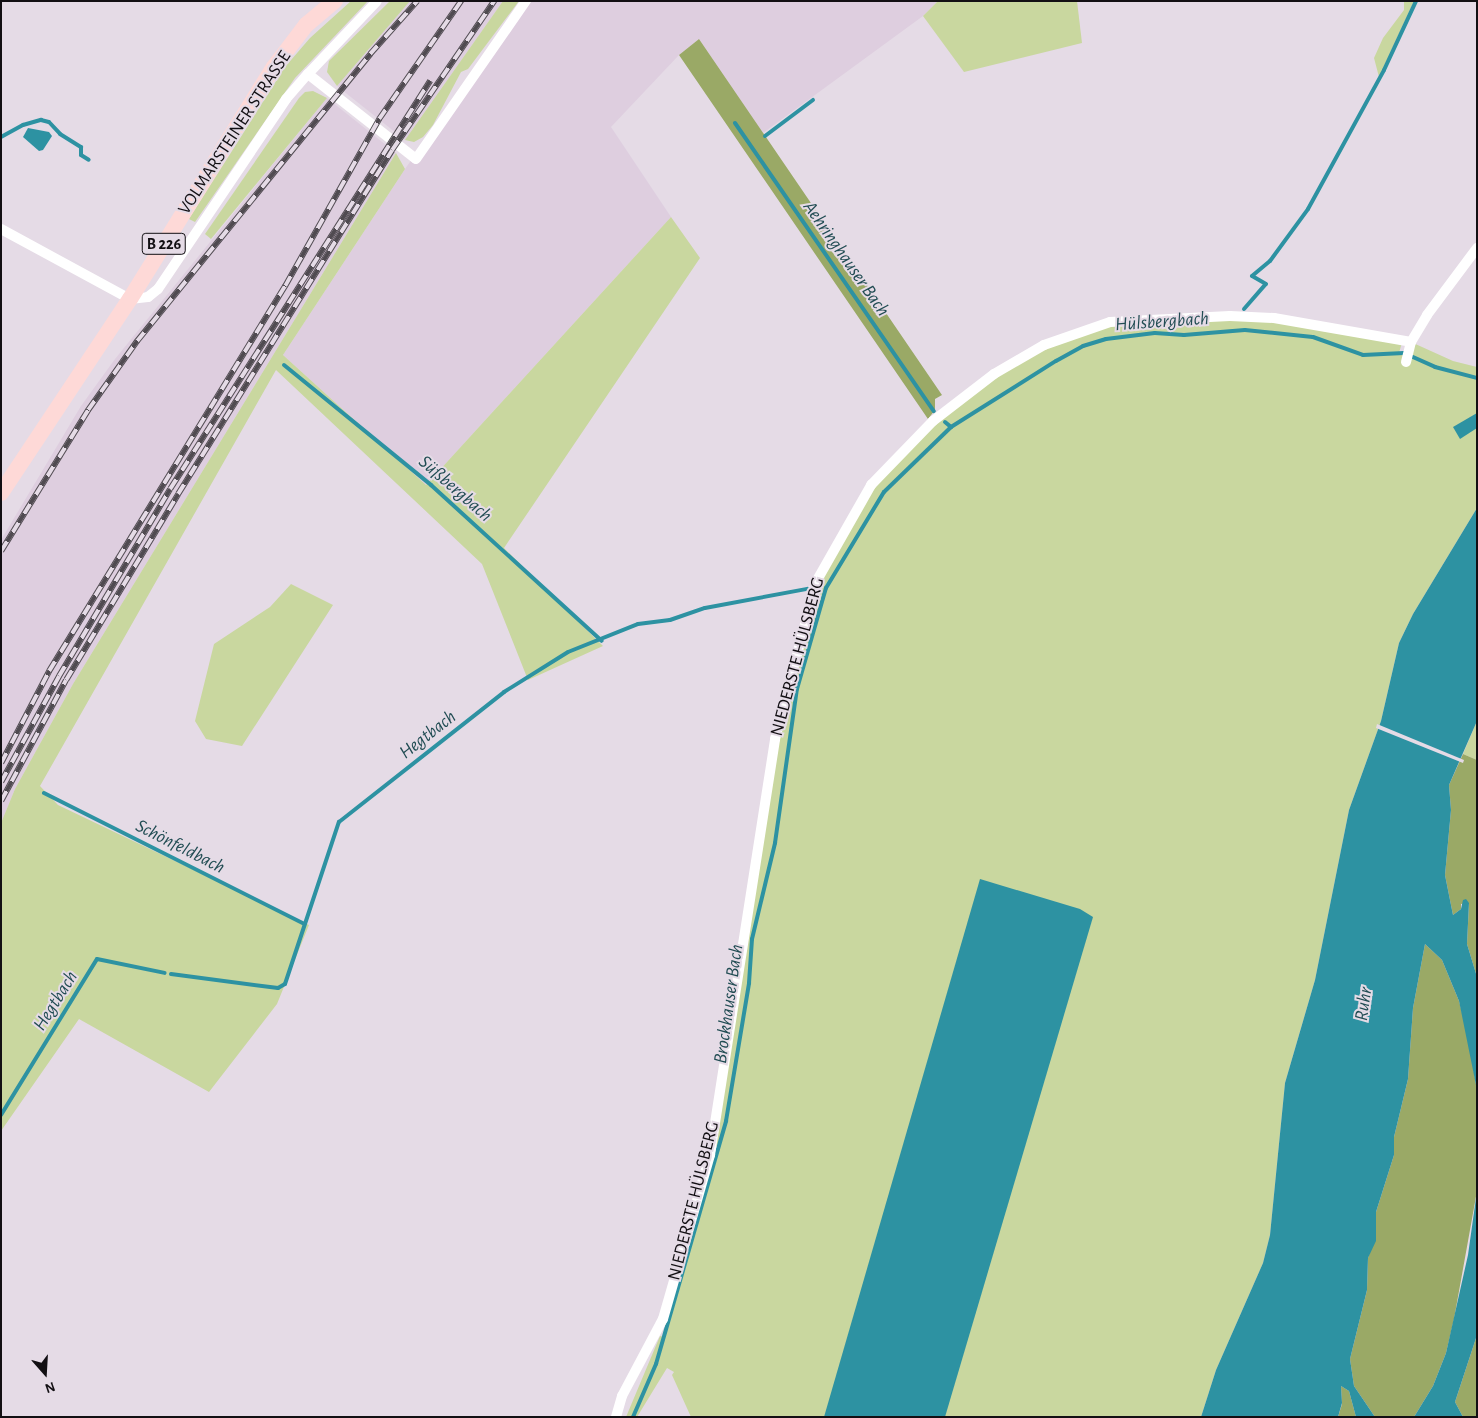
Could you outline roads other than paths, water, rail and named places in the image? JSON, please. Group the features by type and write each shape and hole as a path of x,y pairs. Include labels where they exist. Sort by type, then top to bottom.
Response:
{"main road":[{"name":"VOLMARSTEINER STRASSE","path":"1,493 130,299 274,66 306,25 334,1"}],"street":[{"name":"VOLMARSTEINER STRASSE","path":"130,299 148,297 158,289 286,99 376,1"},
{"name":"VOLMARSTEINER STRASSE","path":"308,74 416,159 526,1"},
{"path":"1,229 130,299"},
{"path":"1406,362 1411,342 1477,248"},
{"name":"NIEDERSTE HÜLSBERG","path":"616,1417 622,1396 663,1318 710,1155 775,739 816,582 871,485 933,421 994,374 1044,345 1110,322 1230,316 1274,318 1411,342"}],"water":[{"path":"28,128 49,132 52,136 43,150 39,151 23,137"},
{"path":"1477,413 1477,428 1460,439 1453,427"},
{"name":"Ruhr","path":"1477,508 1477,721 1449,785 1451,810 1445,875 1453,915 1461,909 1463,900 1466,899 1469,903 1467,944 1477,977 1477,1090 1459,1001 1442,960 1425,944 1413,1008 1408,1079 1394,1137 1394,1155 1376,1212 1376,1241 1368,1258 1367,1290 1350,1359 1354,1386 1375,1417 1356,1417 1349,1391 1341,1386 1342,1403 1338,1417 1201,1417 1216,1370 1263,1263 1270,1235 1285,1083 1315,980 1349,810 1381,721 1399,643 1413,614"},
{"path":"980,879 1080,909 1093,917 945,1417 824,1417"},
{"path":"1477,1191 1477,1335 1455,1402 1463,1417 1414,1417 1433,1386 1446,1353 1468,1255"}],"waterway":[{"path":"1244,309 1266,284 1252,276 1270,261 1308,209 1384,70 1416,1"},
{"path":"765,136 813,100"},
{"name":"Süßbergbach","path":"1,137 23,125 41,120 49,122 60,134 81,147 81,155 89,160"},
{"name":"Aehringhauser Bach","path":"735,123 934,411"},
{"name":"Brockhauser Bach","path":"633,1417 656,1364 726,1121 749,983 752,939 775,843 797,689 826,588 884,492 951,427 1056,361 1083,346 1106,339 1155,333 1184,335 1245,330 1313,337 1363,355 1404,353 1435,367 1477,378"},
{"name":"Süßbergbach","path":"284,365 431,485 602,641"},
{"name":"Aehringhauser Bach","path":"945,422 951,427"},
{"name":"Hegtbach","path":"171,974 278,988 285,984 339,822 504,692 568,652 638,624 670,620 705,608 807,589"},
{"name":"Schönfeldbach","path":"44,793 304,924"},
{"name":"Hegtbach","path":"1,1115 97,959 165,973"}],"railway":[{"path":"1,551 88,410 137,341 370,54 417,1"},
{"path":"1,763 49,671 285,286 379,119 461,1"},
{"path":"1,801 66,680 178,494 392,150 494,1"},
{"path":"1,782 59,676 170,489 430,81"}],"water label":[{"name":"Hülsbergbach","path":"1162,322"}]}
